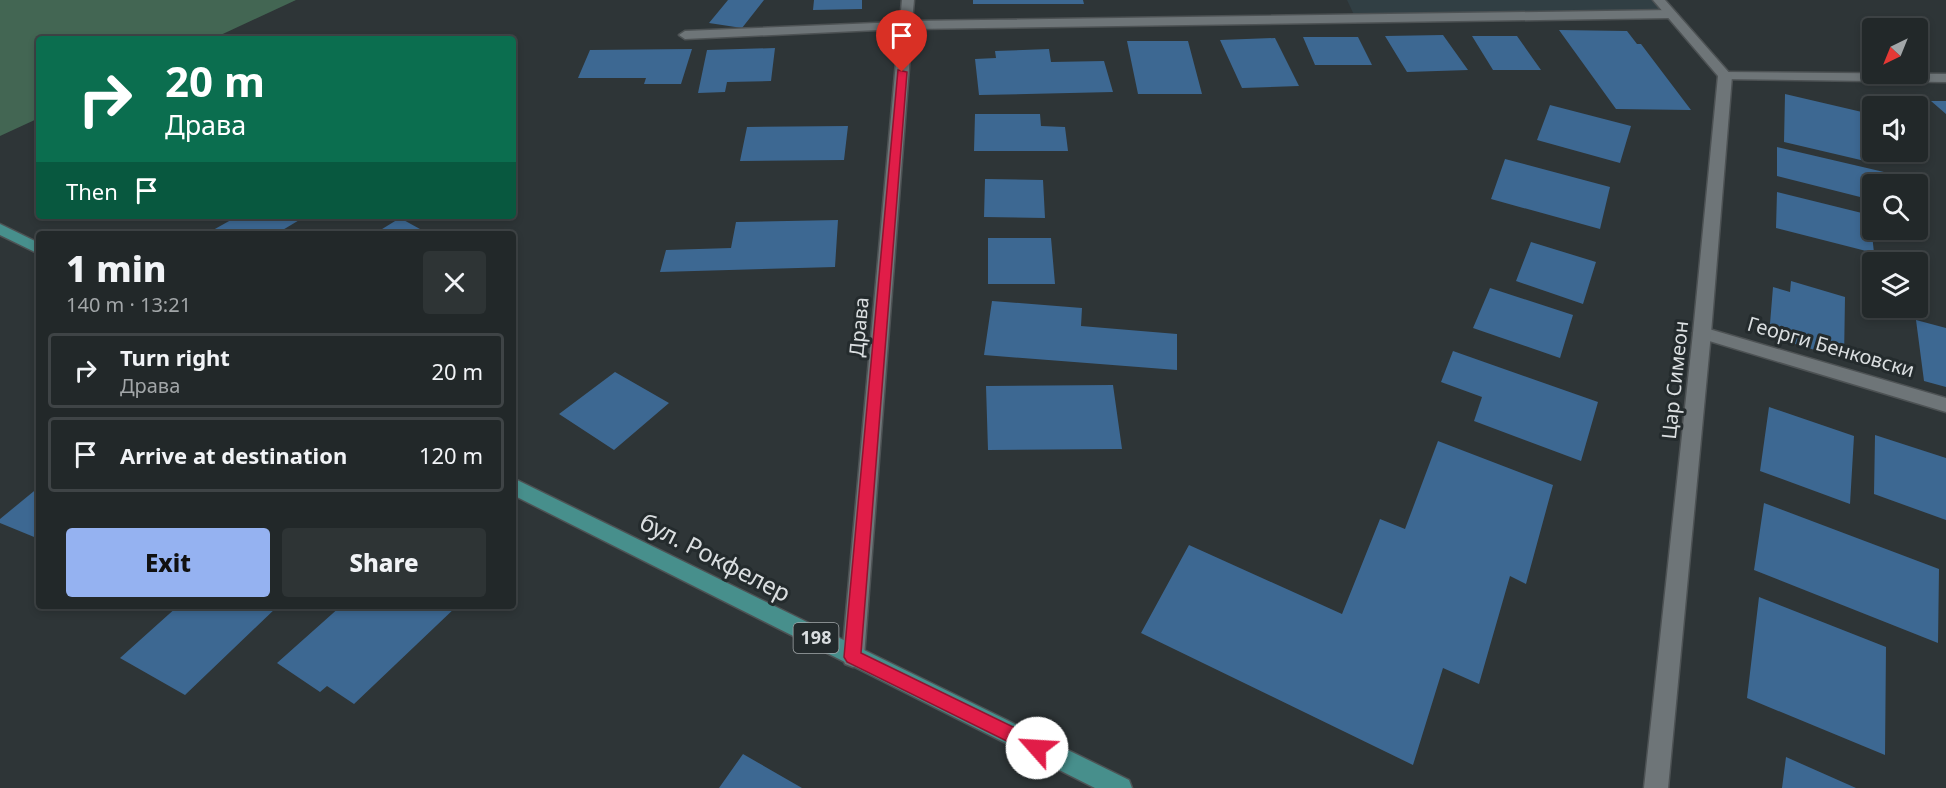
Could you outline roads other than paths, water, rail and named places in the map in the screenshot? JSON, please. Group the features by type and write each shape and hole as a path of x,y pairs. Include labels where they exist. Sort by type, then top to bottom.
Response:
{"main road":[{"path":"0,229 36,247"},
{"name":"бул. Рокфелер","path":"516,488 1119,788"}],"street":[{"name":"Драва","path":"853,657 908,0"},
{"path":"1659,0 1725,76 1946,78"},
{"path":"684,35 906,25 1671,14"},
{"name":"Цар Симеон","path":"1656,788 1702,333 1725,76"},
{"name":"Георги Бенковски","path":"1702,333 1946,405"}]}
